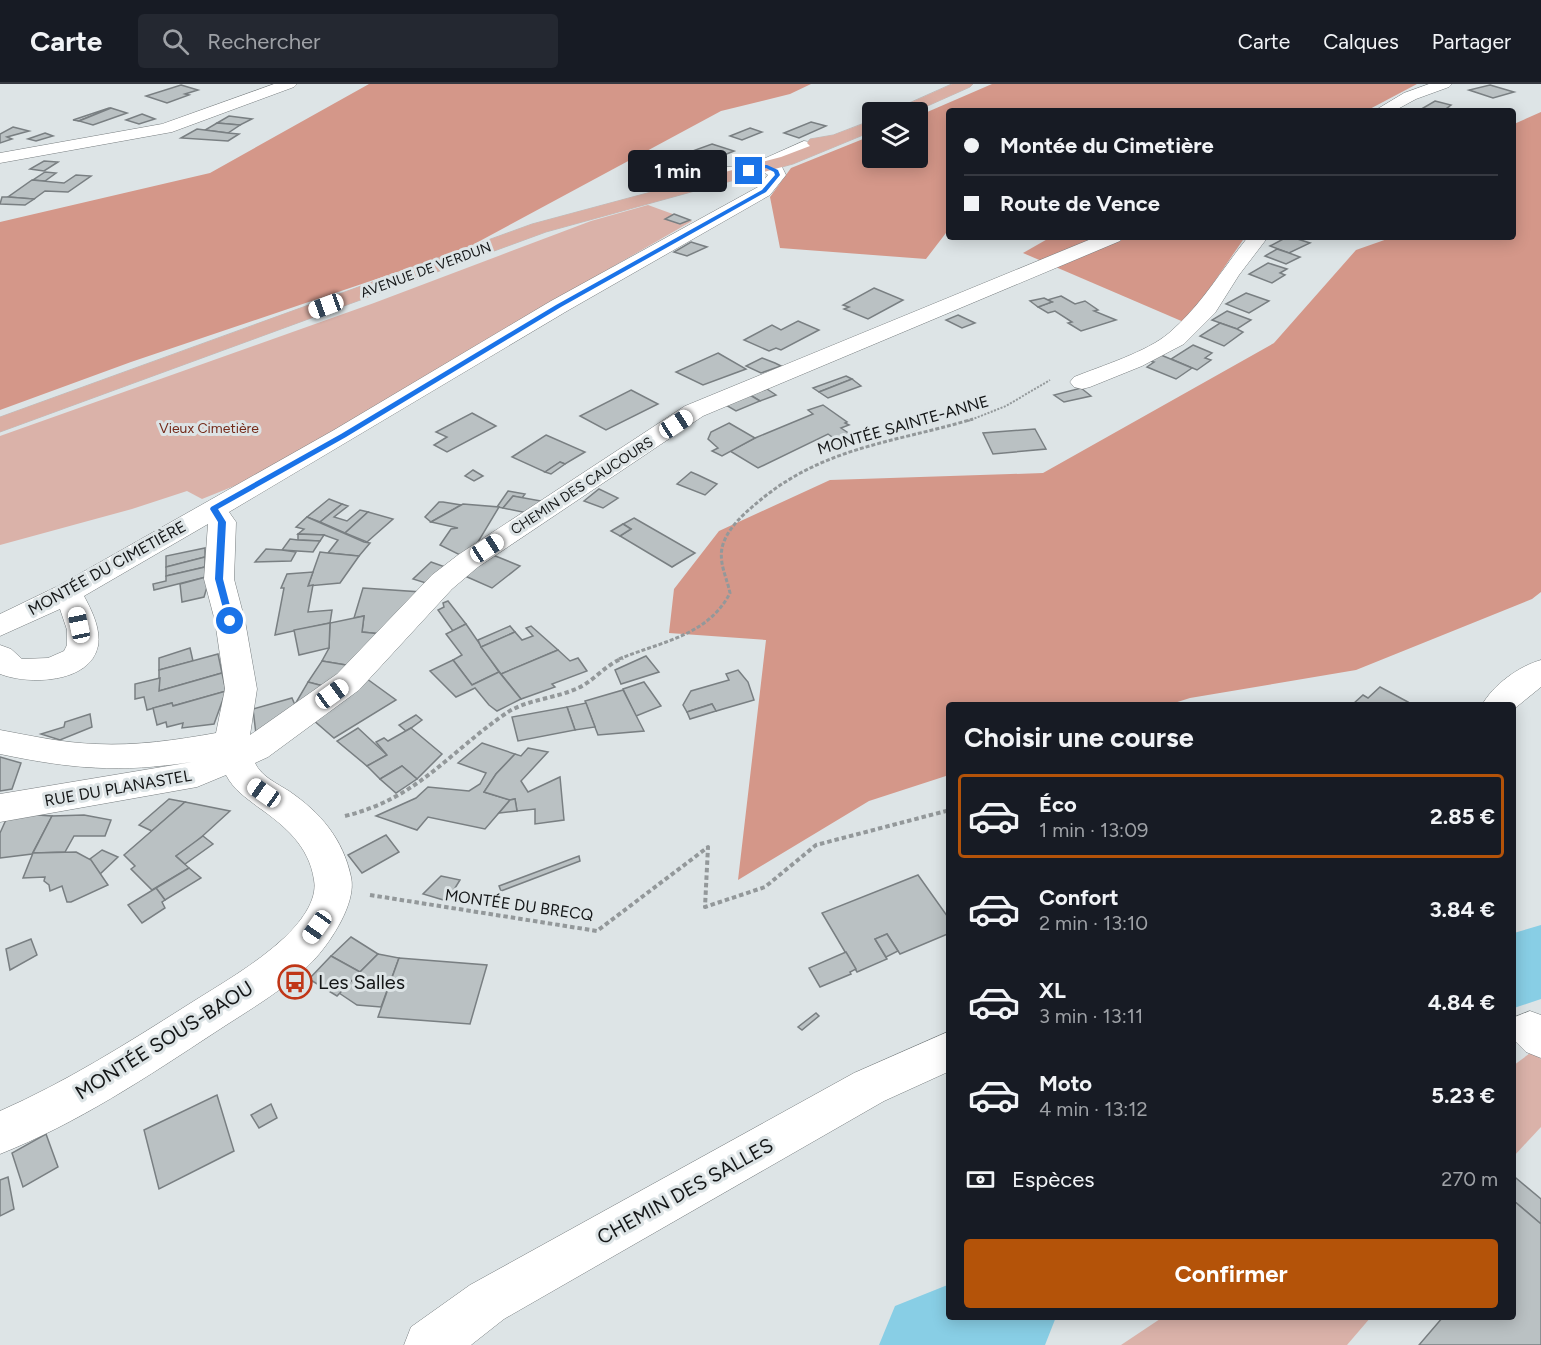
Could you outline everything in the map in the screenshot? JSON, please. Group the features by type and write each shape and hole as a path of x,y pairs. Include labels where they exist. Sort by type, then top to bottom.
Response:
{"main road":[{"path":"924,102 965,84"},
{"path":"596,209 701,175 804,146 830,143 862,130"},
{"name":"AVENUE DE VERDUN","path":"0,425 596,209 650,198 757,168 830,143"}],"street":[{"path":"0,158 166,128 289,84"},
{"path":"1388,108 1410,96 1444,84"},
{"path":"701,175 757,168 804,146"},
{"name":"MONTÉE DU CIMETIÈRE","path":"0,627 68,593 343,435 558,306 740,204 752,192 753,175 757,168"},
{"name":"CHEMIN DES CAUCOURS","path":"233,751 256,748 348,682 442,582 468,561 694,411 1106,240"},
{"path":"1082,382 1134,361 1176,339 1207,308 1230,272 1256,240"},
{"path":"214,509 222,522 219,579 230,621 241,689 233,751 246,780 282,805 317,837 327,856 334,889"},
{"path":"0,656 11,667 42,671 63,666 80,654 83,642 76,608 68,593"},
{"path":"1501,702 1541,671"},
{"path":"0,741 47,752 109,757 233,751"},
{"name":"RUE DU PLANASTEL","path":"0,808 197,774 233,751"},
{"name":"MONTÉE SOUS-BAOU","path":"0,1133 58,1107 140,1058 288,960 309,939 317,927 330,903 334,889"},
{"name":"CHEMIN DES SALLES","path":"429,1345 487,1302 869,1087 946,1052"}],"path":[{"name":"MONTÉE SAINTE-ANNE","path":"282,805 310,802 343,816 372,810 397,798 506,713 520,706 580,687 611,663 672,640 713,618 730,593 721,559 724,543 731,530 756,501 788,476 841,452 946,427 1005,408 1057,376"},
{"name":"MONTÉE DU BRECQ","path":"334,889 597,930 708,847 705,907 765,887 816,845 946,811"}],"green space":[{"name":"Vieux Cimetière","path":"648,205 692,221 264,474 202,499 187,491 132,509 0,545 0,436 374,303 591,221"},
{"path":"1537,1048 1541,1060 1541,1127 1516,1154 1516,1064"},
{"path":"1158,1320 1368,1320 1347,1345 1121,1345"}],"shaded area":[{"path":"369,84 811,84 790,94 721,111 465,249 131,362 0,410 0,222 210,173"},
{"path":"992,84 1417,84 1372,108 946,108 946,233 926,259 780,248 770,197 791,168 862,139 862,168 928,168 928,112"},
{"path":"1541,112 1541,592 1532,599 1356,670 1177,702 946,702 946,776 869,801 738,880 766,640 669,633 674,589 719,531 830,480 1043,473 1274,343 1356,250 1384,240 1516,240 1516,123"},
{"path":"1046,240 1243,240 1186,323 1023,253"}],"building":[{"path":"181,85 198,90 167,103 146,96"},
{"path":"1490,85 1514,92 1493,98 1469,90"},
{"path":"1435,101 1451,105 1447,108 1423,108"},
{"path":"111,108 79,121 73,120"},
{"path":"111,108 127,113 93,125 79,121"},
{"path":"142,114 155,119 139,124 126,120"},
{"path":"229,116 252,119 240,125 217,123"},
{"path":"811,122 826,126 799,138 784,133"},
{"path":"217,123 240,125 228,133 205,130"},
{"path":"13,127 29,131 7,137 12,139 0,143 0,134"},
{"path":"750,128 762,132 742,140 730,136"},
{"path":"197,129 239,134 228,141 181,138"},
{"path":"45,133 53,136 36,141 28,139"},
{"path":"712,144 734,151 684,171 662,162"},
{"path":"44,161 58,162 44,171 30,169"},
{"path":"666,164 689,172 668,178 646,171"},
{"path":"702,164 710,167 684,171"},
{"path":"45,172 56,173 45,181 33,180"},
{"path":"76,175 91,176 68,192 45,191 34,199 8,197 32,180 64,183"},
{"path":"2,197 34,199 25,205 0,204"},
{"path":"674,214 690,220 680,224 665,219"},
{"path":"1281,240 1300,240 1310,243 1289,253 1270,246"},
{"path":"691,242 707,247 687,256 674,252"},
{"path":"1277,249 1300,257 1286,264 1265,256"},
{"path":"1268,263 1287,269 1280,273 1285,275 1272,283 1249,274"},
{"path":"874,288 903,300 868,319 844,309 849,307 843,305"},
{"path":"1246,293 1269,301 1249,313 1226,304"},
{"path":"1061,296 1075,304 1085,301 1098,310 1094,311 1116,320 1081,331 1055,311 1048,313 1038,307 1052,302 1047,300"},
{"path":"1044,298 1052,302 1038,307 1030,301"},
{"path":"1227,311 1251,320 1237,329 1212,320"},
{"path":"958,315 975,323 962,328 946,320"},
{"path":"798,321 819,330 781,350 776,348 769,351 744,340 772,325 781,330"},
{"path":"1220,323 1243,332 1224,346 1200,336"},
{"path":"1193,345 1212,353 1205,358 1211,360 1197,370 1171,359"},
{"path":"718,353 746,369 703,385 676,372"},
{"path":"1161,355 1192,368 1176,379 1147,367 1154,362 1150,361"},
{"path":"762,358 781,366 761,373 746,366"},
{"path":"846,376 852,379 819,392 813,388"},
{"path":"852,379 861,386 828,398 819,392"},
{"path":"1081,388 1091,396 1064,402 1054,395"},
{"path":"767,389 776,395 760,401 750,395"},
{"path":"631,390 658,404 606,430 580,416"},
{"path":"750,395 760,401 736,411 724,404"},
{"path":"823,405 847,422 845,423 849,425 841,428 853,436 839,442 828,434 758,468 730,451 813,414 808,410"},
{"path":"472,413 496,426 447,452 434,445 447,437 436,432"},
{"path":"729,423 755,438 722,456 712,451 718,448 708,439 711,432"},
{"path":"1035,429 1046,449 993,454 983,433"},
{"path":"546,435 585,452 565,464 560,462 545,472 512,457"},
{"path":"560,462 565,464 551,474 545,472"},
{"path":"473,470 483,476 474,481 465,476"},
{"path":"691,472 717,484 705,495 677,484"},
{"path":"599,489 618,498 603,508 584,501"},
{"path":"508,491 525,494 522,498 513,496 503,508 497,507"},
{"path":"513,496 541,501 532,514 503,508"},
{"path":"329,499 342,504 320,522 307,517"},
{"path":"439,502 461,505 431,522 425,517"},
{"path":"342,504 348,506 334,517 347,521 360,510 368,512 345,533 320,522"},
{"path":"463,504 499,507 472,552 464,557 440,545 451,529 458,528 431,522"},
{"path":"368,512 393,519 367,542 345,533"},
{"path":"307,517 370,543 359,556 328,553 338,540 324,535 298,534 304,529 296,527"},
{"path":"634,518 695,553 672,567 620,536 631,529 623,524"},
{"path":"623,524 631,529 620,536 611,531"},
{"path":"298,534 324,535 320,541 298,540"},
{"path":"290,539 320,541 313,552 282,550"},
{"path":"205,548 205,557 166,567 166,556"},
{"path":"266,549 296,552 291,561 255,562"},
{"path":"320,552 359,556 340,583 308,586"},
{"path":"493,555 520,566 492,588 465,576"},
{"path":"205,557 205,567 166,576 166,567"},
{"path":"431,562 448,568 429,584 413,579"},
{"path":"205,567 206,577 154,590 153,584 166,581 166,576"},
{"path":"313,572 308,586 313,585 308,612 332,610 330,623 275,635 284,588 281,588 287,574"},
{"path":"206,577 207,587 204,597 182,602 180,584"},
{"path":"363,588 421,592 382,634 362,632 364,616 354,618"},
{"path":"448,601 466,624 453,631 438,610 444,607 443,603"},
{"path":"364,616 362,632 382,634 352,666 322,661 329,648 330,623"},
{"path":"330,623 329,648 299,655 294,630"},
{"path":"466,624 499,672 472,685 453,660 462,655 446,634"},
{"path":"510,626 515,632 481,647 478,640"},
{"path":"531,626 558,650 501,674 481,647 515,632 522,640 533,636 526,628"},
{"path":"190,648 193,661 159,670 159,658"},
{"path":"558,650 570,661 578,658 587,671 552,684 555,687 521,699 501,674"},
{"path":"218,654 222,673 159,691 159,670"},
{"path":"646,656 659,672 621,684 615,670"},
{"path":"453,660 472,685 499,672 521,699 497,711 475,688 456,697 430,671"},
{"path":"322,661 352,666 327,687 308,682"},
{"path":"738,670 748,682 754,700 716,711 712,704 687,712 683,705 691,691 729,680 726,674"},
{"path":"222,673 226,691 173,706 172,703 147,710 144,697 135,699 135,684 160,678 159,691"},
{"path":"363,676 396,700 334,738 312,719"},
{"path":"308,682 327,687 294,706"},
{"path":"644,682 661,706 636,716 623,689"},
{"path":"1380,687 1408,702 1355,702 1363,695 1368,698"},
{"path":"623,690 644,731 598,735 585,701"},
{"path":"226,691 214,724 182,728 183,723 167,727 166,722 157,725 153,708 172,703 173,706"},
{"path":"292,698 295,705 256,734 253,709"},
{"path":"586,703 595,727 575,730 567,707"},
{"path":"712,704 716,711 690,719 687,712"},
{"path":"567,707 575,730 518,741 512,717"},
{"path":"90,714 92,727 60,740 41,734 64,727 65,722"},
{"path":"416,715 422,720 406,731 399,725"},
{"path":"358,728 387,755 367,766 337,741"},
{"path":"411,728 442,754 417,779 402,766 380,779 367,766 387,755 376,742 384,738 388,741"},
{"path":"482,743 515,754 496,774 484,792 510,800 485,829 428,817 417,830 376,816 416,798 428,787 469,791 480,784 486,773 458,763"},
{"path":"528,748 548,752 521,781 528,792 560,777 564,820 535,824 535,809 517,811 515,799 510,800 484,792 496,774 515,754 521,756"},
{"path":"0,757 21,763 12,789 0,791"},
{"path":"402,766 417,779 396,793 380,779"},
{"path":"169,799 185,802 152,831 139,825"},
{"path":"515,799 517,811 499,813 510,800"},
{"path":"185,802 230,811 196,842 176,856 189,868 152,890 131,869 135,866 124,855"},
{"path":"9,813 52,816 32,854 0,858 0,833"},
{"path":"84,815 111,820 105,836 74,836 65,852 33,853 52,816"},
{"path":"386,835 399,852 362,873 348,855"},
{"path":"203,836 213,844 185,864 176,856"},
{"path":"102,850 118,857 100,874 90,859"},
{"path":"76,852 91,860 108,885 67,902 62,886 50,891 49,885 44,881 45,877 23,878 33,853"},
{"path":"579,856 580,861 501,891 499,886"},
{"path":"189,868 201,878 165,900 156,888"},
{"path":"918,875 946,914 946,935 900,954 887,934 875,939 887,959 857,972 822,913"},
{"path":"441,876 460,880 447,901 423,894"},
{"path":"156,888 165,900 162,902 165,908 142,923 128,905"},
{"path":"887,934 898,951 886,957 875,939"},
{"path":"351,937 378,954 360,972 331,956"},
{"path":"31,939 37,955 10,970 6,949"},
{"path":"846,952 856,969 850,972 851,974 820,987 809,968"},
{"path":"378,954 399,958 381,1007 357,1005 339,993"},
{"path":"331,956 360,972 337,996 309,979"},
{"path":"399,958 487,965 470,1024 378,1017"},
{"path":"816,1013 819,1016 802,1030 798,1027"},
{"path":"217,1095 234,1151 159,1189 144,1130"},
{"path":"271,1104 277,1118 259,1128 251,1115"},
{"path":"46,1134 58,1167 23,1187 12,1153"},
{"path":"8,1177 14,1209 0,1216 0,1180"},
{"path":"1516,1178 1541,1199 1541,1224 1516,1203"},
{"path":"1516,1203 1541,1224 1541,1345 1419,1345 1440,1320 1516,1320"}],"waterway":[{"path":"1516,969 1541,962"},
{"path":"934,1345 995,1320"}],"place":[{"name":"Les Salles","path":"295,982"}],"route":[{"path":"230,621 219,579 222,522 219,513 214,509 343,435 558,306 764,191 777,175 776,171 767,166 749,171"}]}
